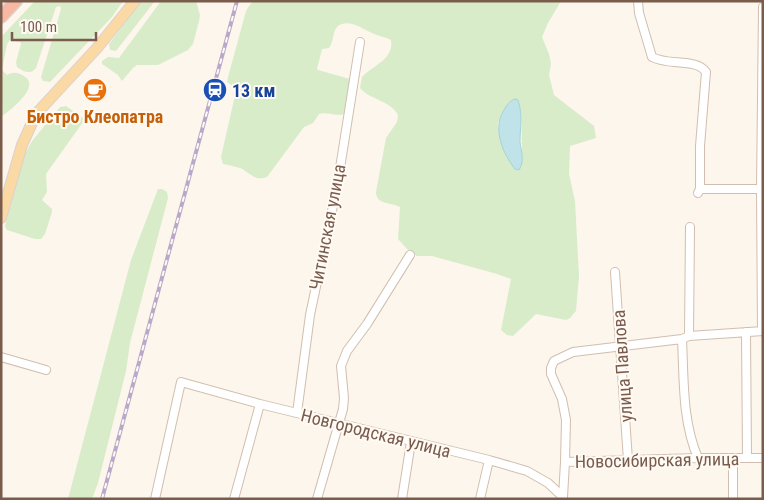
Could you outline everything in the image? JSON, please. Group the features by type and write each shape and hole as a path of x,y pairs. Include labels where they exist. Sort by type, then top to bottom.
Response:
{"highway":[{"path":"1,17 16,1"}],"main road":[{"path":"1,218 22,145 36,114 97,48 135,1"}],"street":[{"path":"638,1 639,13 652,57 660,62 694,64 703,67 706,72 700,146 699,191 762,189"},
{"path":"620,346 762,331 763,8"},
{"name":"Читинская улица","path":"297,413 310,315 337,187 360,42"},
{"path":"690,227 686,338 686,418 692,444 698,458"},
{"path":"317,499 339,424 344,398 340,366 347,351 367,324 410,256"},
{"name":"улица Павлова","path":"615,272 628,460"},
{"path":"746,332 747,458"},
{"name":"Новосибирская улица","path":"620,346 573,352 554,361 551,374 562,399 566,420 565,462 763,458"},
{"path":"1,357 46,370"},
{"name":"Новгородская улица","path":"155,499 181,382 260,404 527,471 548,483 563,498"},
{"path":"234,499 260,404"},
{"path":"402,499 411,442"},
{"path":"733,458 733,499"},
{"path":"480,499 489,460"},
{"path":"563,498 565,462"}],"green space":[{"path":"35,1 123,1 112,17 50,82 43,81 41,77 61,9 60,6 56,7 34,70 27,72 17,67 16,62 21,44 20,42 10,40 7,44 2,70 7,75 18,73 22,75 28,79 29,85 23,97 1,117 1,37"},
{"path":"141,1 155,1 116,51 110,50 109,44"},
{"path":"161,1 196,1 200,15 193,44 188,50 158,65 137,65 122,81 118,75 102,64 102,61 108,57 119,58"},
{"path":"255,1 561,1 542,37 549,54 551,64 549,75 554,95 594,126 596,138 570,146 569,174 575,201 579,276 576,311 570,318 566,320 536,314 513,336 507,335 501,330 511,279 432,256 417,256 408,250 398,239 400,207 381,201 378,199 376,192 386,138 397,122 398,115 390,106 360,88 362,77 382,62 389,53 391,40 389,39 351,24 346,23 338,26 329,48 322,49 317,69 350,79 344,114 319,114 313,123 304,127 267,177 259,178 240,168 223,164 221,157 236,91 227,82 246,11 251,3","holes":["521,109 522,150 507,158 498,122"]},
{"path":"66,106 83,118 83,122 46,174 47,192 42,200 52,209 52,212 45,234 41,239 35,239 7,230 5,226 25,154 32,141 60,107"},
{"path":"158,189 167,192 168,198 130,343 126,371 98,483 92,499 68,499 131,260"}],"water":[{"path":"515,99 518,100 520,105 521,116 520,142 522,160 519,170 515,169 503,149 499,133 499,125 504,110 508,103"}],"railway":[{"path":"102,499 237,1"}],"place":[{"name":"Бистро Клеопатра","path":"95,90"},
{"name":"13 км","path":"215,90"}]}
